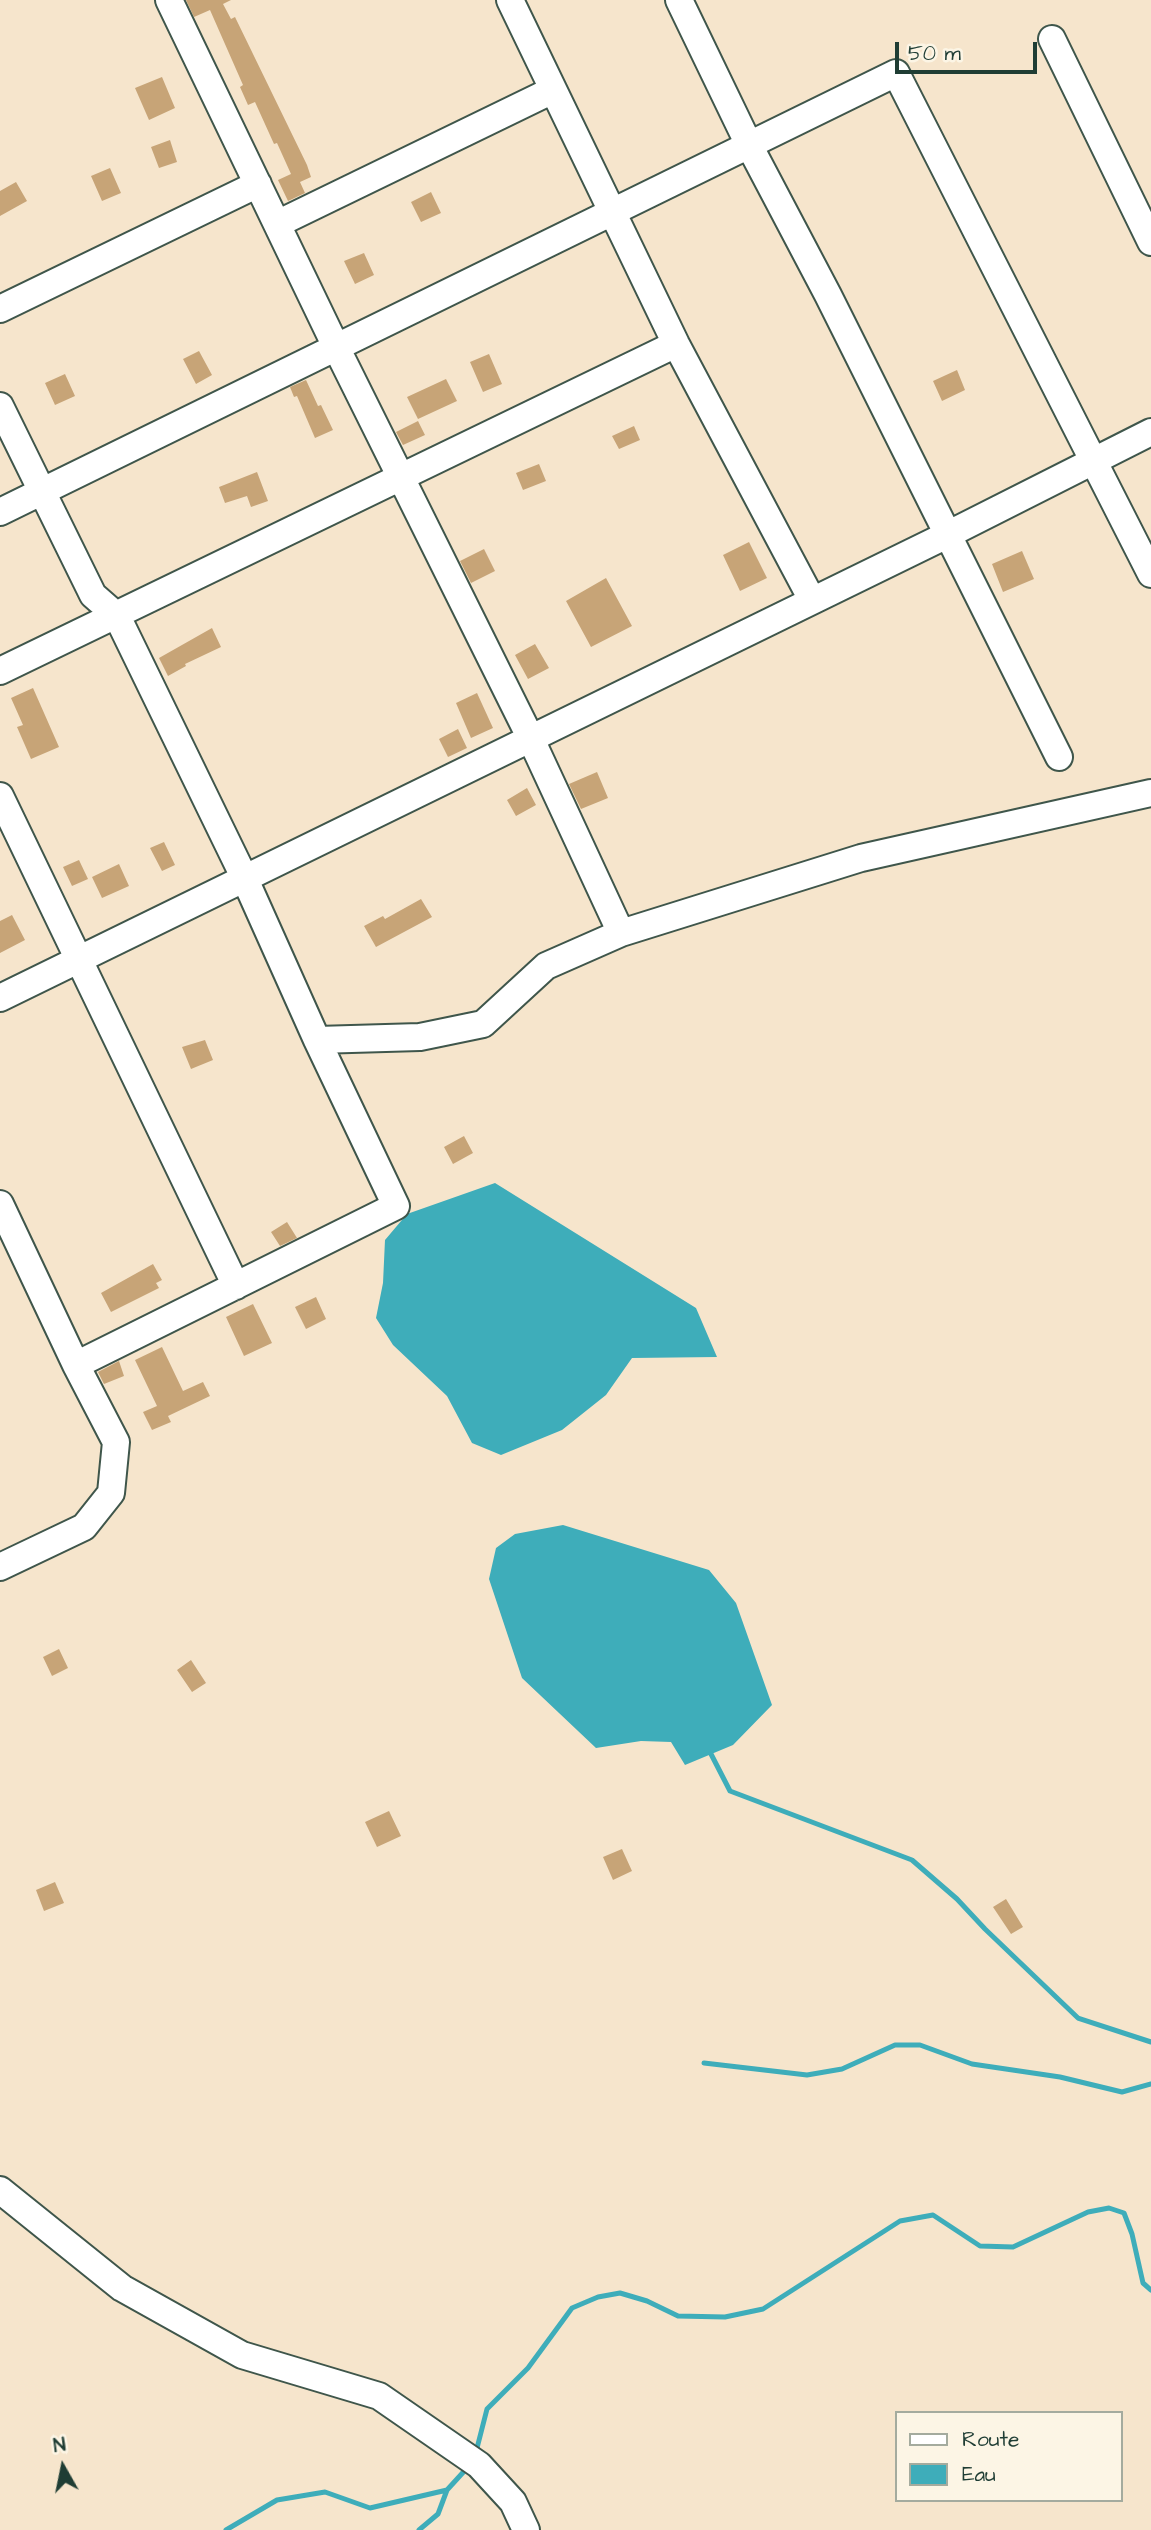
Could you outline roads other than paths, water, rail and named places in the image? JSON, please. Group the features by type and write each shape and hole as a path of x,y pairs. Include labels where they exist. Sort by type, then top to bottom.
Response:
{"street":[{"path":"169,0 336,347 530,737 621,933"},
{"path":"510,0 676,344 812,600"},
{"path":"679,0 749,145 835,307 1059,757"},
{"path":"1052,38 1151,243"},
{"path":"0,512 896,73 1151,574"},
{"path":"277,225 553,90"},
{"path":"0,309 258,184"},
{"path":"0,671 676,344"},
{"path":"0,406 93,595 117,616 244,877 396,1206 76,1365"},
{"path":"0,998 79,957 949,534 1151,432"},
{"path":"317,1040 420,1037 483,1024 546,966 621,933 861,858 1151,793"},
{"path":"0,796 236,1286"},
{"path":"0,1204 76,1365 116,1442 111,1493 84,1527 0,1567"},
{"path":"0,2190 122,2288 242,2356 379,2396 479,2465 513,2502 526,2530"}],"water":[{"path":"495,1183 696,1308 717,1357 632,1358 606,1395 562,1430 501,1455 472,1443 447,1396 393,1345 376,1318 383,1283 385,1240 407,1214"},
{"path":"563,1525 709,1570 736,1603 772,1705 733,1745 685,1765 671,1742 641,1741 596,1748 522,1678 489,1579 496,1548 515,1534"}],"waterway":[{"path":"711,1754 730,1791 912,1860 957,1899 1078,2018 1151,2042"},
{"path":"704,2063 807,2075 842,2069 895,2045 920,2045 972,2064 1060,2077 1122,2092 1151,2084"},
{"path":"476,2452 487,2409 528,2368 572,2308 598,2297 620,2293 647,2301 678,2316 725,2317 763,2309 900,2221 933,2215 980,2246 1013,2247 1088,2212 1109,2208 1124,2213 1132,2234 1143,2283 1151,2290"},
{"path":"226,2530 277,2500 325,2492 370,2508 447,2490 468,2467"},
{"path":"419,2530 438,2514 447,2490"}]}
